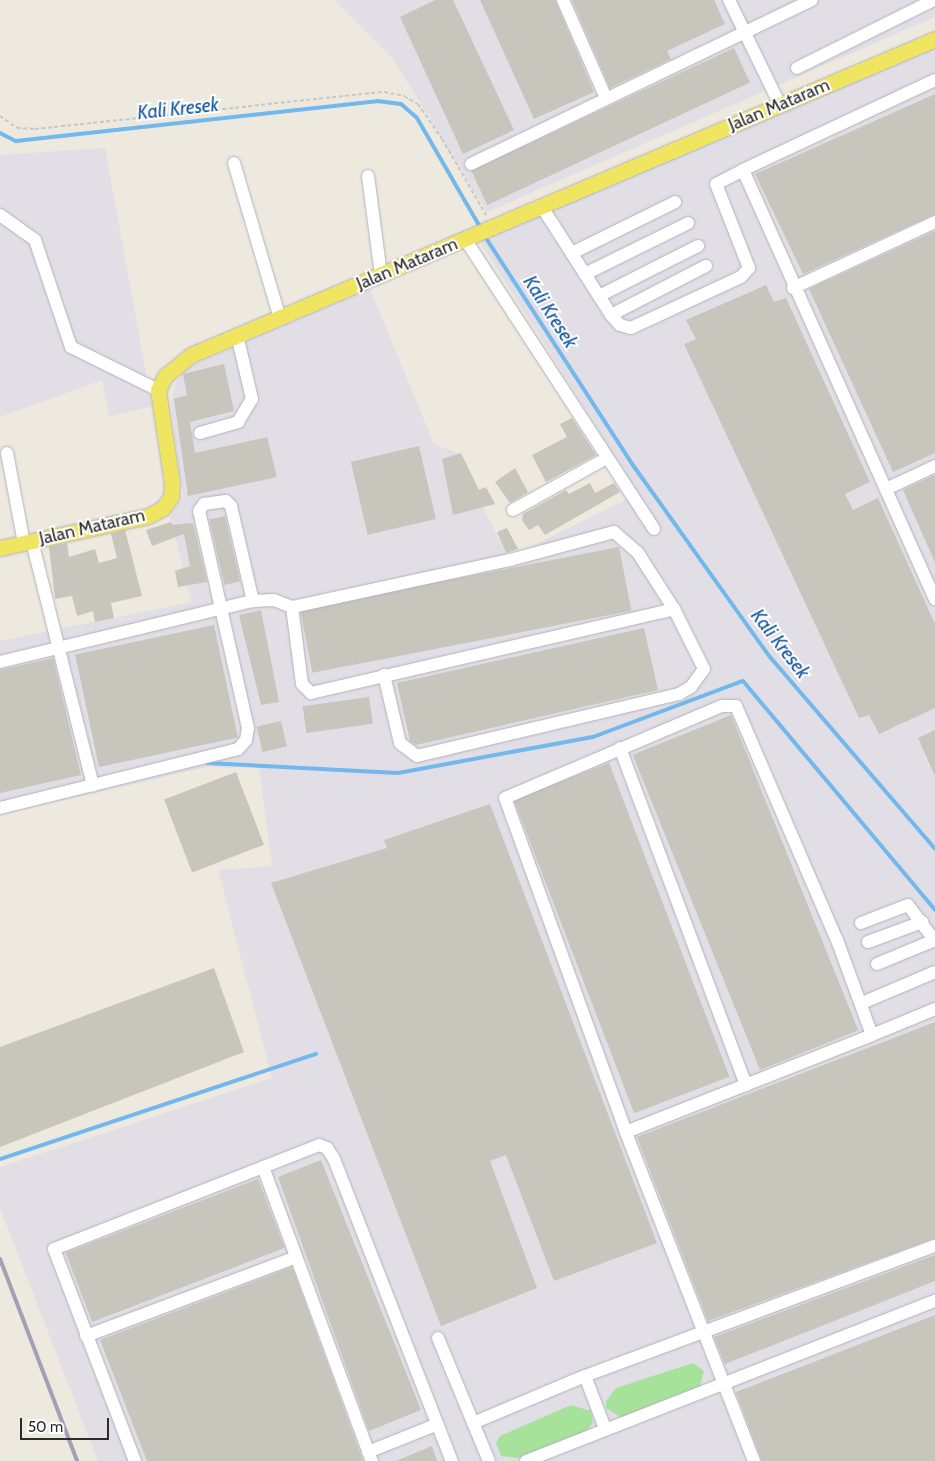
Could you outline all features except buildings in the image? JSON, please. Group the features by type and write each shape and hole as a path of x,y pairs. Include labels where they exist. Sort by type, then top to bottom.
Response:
{"main road":[{"name":"Jalan Mataram","path":"0,548 148,516 163,508 171,497 172,483 158,390 177,364 237,336 935,39"}],"street":[{"path":"563,0 606,98"},
{"path":"729,0 780,105"},
{"path":"471,164 744,30 812,0"},
{"path":"797,68 934,0"},
{"path":"542,207 611,315 620,325 630,328 741,277 749,268 716,184 935,80"},
{"path":"234,163 280,318"},
{"path":"743,170 793,288 935,599"},
{"path":"368,176 382,275"},
{"path":"572,253 676,202"},
{"path":"0,215 35,240 71,347 158,390"},
{"path":"793,288 935,222"},
{"path":"585,274 688,223"},
{"path":"467,238 654,529"},
{"path":"599,296 698,246"},
{"path":"611,315 706,266"},
{"path":"200,433 238,422 252,399 237,336"},
{"path":"7,453 28,542 93,785"},
{"path":"513,510 608,458"},
{"path":"886,489 935,466"},
{"path":"0,808 238,749 246,740 248,728 198,511 204,504 226,501 231,506 253,601"},
{"path":"0,662 58,650 253,601 274,600 292,607 614,532 638,553 674,609 702,658 704,669 691,687 679,694 417,756 400,743 384,675"},
{"path":"292,607 306,690 316,692 674,609"},
{"path":"754,1461 626,1132 505,801 510,793 722,706 740,710 862,1003 872,1034"},
{"path":"620,748 746,1085"},
{"path":"861,923 908,905 935,941 877,964"},
{"path":"868,942 922,922"},
{"path":"862,1003 935,972"},
{"path":"626,1132 935,1009"},
{"path":"135,1461 54,1249 305,1149 327,1148 452,1461"},
{"path":"263,1167 370,1456 438,1424"},
{"path":"473,1423 586,1376 935,1246"},
{"path":"86,1336 296,1257"},
{"path":"526,1461 605,1428 935,1301"},
{"path":"438,1338 488,1461"},
{"path":"586,1376 605,1428"}],"path":[{"path":"0,116 17,128 35,129 384,92 404,96 418,104 437,132 472,198 493,228"}],"shaded area":[{"path":"334,0 935,0 935,17 487,212 393,59"},
{"path":"935,47 935,1461 98,1461 0,1208 0,1167 272,1078 218,870 272,866 259,768 206,767 0,815 0,641 192,602 170,518 183,497 171,405 176,382 190,366 370,289 434,444 457,453 508,558 638,494 479,240"},
{"path":"105,148 152,406 109,417 102,380 0,417 0,155"}],"green space":[{"path":"693,1363 704,1371 700,1386 622,1418 606,1408 606,1401 616,1388"},
{"path":"571,1405 591,1411 593,1422 587,1431 519,1458 501,1456 496,1443 500,1436"}],"waterway":[{"name":"Kali Kresek","path":"0,133 16,141 377,101 401,104 417,118 481,229"},
{"name":"Kali Kresek","path":"484,235 635,468 770,657 935,849"},
{"path":"207,763 398,773 593,737 743,681 935,910"},
{"path":"0,1159 316,1054"}],"railway":[{"path":"0,1259 77,1461"}]}
